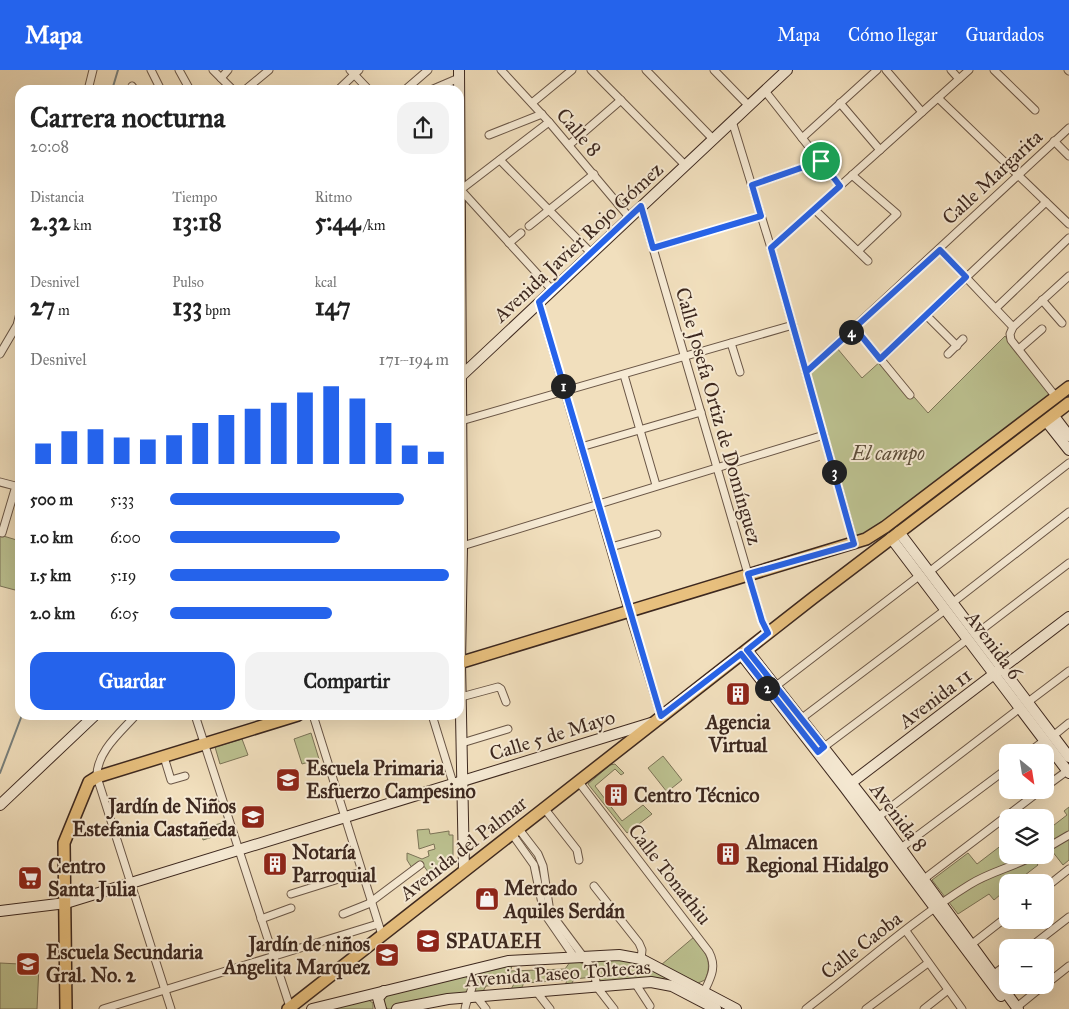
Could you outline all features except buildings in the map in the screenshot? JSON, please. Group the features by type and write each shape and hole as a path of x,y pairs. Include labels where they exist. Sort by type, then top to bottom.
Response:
{"main road":[{"path":"464,662 628,610 866,539 885,527 1069,387"},
{"name":"Avenida del Palmar","path":"289,1008 895,535 1053,422 1069,403"},
{"path":"66,1009 64,843 83,792 89,782 97,777 282,720"}],"street":[{"path":"89,85 93,70"},
{"path":"150,70 158,85"},
{"path":"213,70 228,85"},
{"path":"221,78 228,70"},
{"path":"251,85 269,70"},
{"path":"411,85 428,70"},
{"name":"Calle 8","path":"501,70 542,114 630,217"},
{"path":"532,103 572,70"},
{"path":"591,70 685,165"},
{"path":"646,70 713,139"},
{"path":"714,70 748,106"},
{"name":"Avenida Javier Rojo Gómez","path":"464,373 787,70"},
{"path":"802,138 877,70"},
{"path":"886,70 922,112"},
{"path":"951,70 959,79"},
{"path":"771,248 969,70"},
{"path":"994,70 1035,110"},
{"path":"182,72 188,85"},
{"path":"343,85 355,72 365,85"},
{"path":"440,85 459,74"},
{"path":"765,91 840,186"},
{"path":"938,98 1069,224"},
{"path":"569,145 621,100"},
{"path":"840,103 880,150"},
{"path":"489,135 542,114"},
{"path":"732,121 793,324 854,544"},
{"path":"464,186 549,122"},
{"name":"Calle Margarita","path":"806,372 940,250 1069,128"},
{"path":"1054,141 1069,156"},
{"path":"500,160 591,254"},
{"path":"752,185 821,161"},
{"path":"530,226 594,174"},
{"path":"852,175 897,214 858,251"},
{"path":"464,195 552,290"},
{"path":"880,359 1046,202"},
{"name":"Calle Josefa Ortiz de Domínguez","path":"641,206 716,467 762,621 768,633"},
{"path":"814,209 868,260"},
{"path":"653,248 761,216"},
{"path":"509,243 521,233"},
{"path":"996,308 1069,238"},
{"path":"940,250 996,308 1011,330 1011,340 1056,397"},
{"path":"1011,330 1069,276"},
{"path":"1042,300 1062,323"},
{"path":"539,302 611,548 657,719"},
{"path":"926,316 957,346"},
{"path":"464,420 624,375 793,324"},
{"path":"0,354 15,327"},
{"path":"855,328 910,395"},
{"path":"1019,349 1042,329"},
{"path":"948,354 963,339"},
{"path":"731,343 740,372"},
{"path":"624,375 656,485"},
{"path":"581,447 700,412"},
{"path":"1053,422 1069,436"},
{"path":"1053,422 1069,450"},
{"path":"464,545 824,434"},
{"path":"776,686 1069,463"},
{"path":"0,482 15,486"},
{"path":"2,533 15,496"},
{"path":"799,721 1069,512"},
{"path":"611,548 657,534"},
{"name":"Avenida 6","path":"895,535 1049,738 1069,757"},
{"path":"821,750 1069,563"},
{"name":"Avenida 11","path":"848,786 1069,617"},
{"name":"Avenida 8","path":"744,652 776,686 799,721"},
{"name":"Avenida 8","path":"744,652 921,881 1015,1008"},
{"path":"878,817 1069,671"},
{"path":"464,696 498,687 501,689 506,702"},
{"name":"Calle 5 de Mayo","path":"0,911 66,903 657,719"},
{"path":"0,805 90,720"},
{"path":"132,720 102,754 96,767 97,777 171,1009"},
{"path":"196,720 289,1008"},
{"path":"315,720 382,936"},
{"path":"434,720 458,782"},
{"path":"462,720 462,743 458,782 464,871"},
{"path":"1040,744 1069,724"},
{"path":"462,743 508,729"},
{"name":"Avenida 6","path":"1049,738 1068,772"},
{"path":"164,757 171,780 185,776"},
{"path":"1054,781 1068,772"},
{"path":"902,848 999,775"},
{"name":"Calle Tonathiu","path":"578,781 709,952 713,959 714,972 704,992"},
{"name":"Avenida 8","path":"848,786 878,817 902,848 921,881"},
{"path":"921,881 1029,799"},
{"path":"544,808 577,850 579,860"},
{"path":"515,831 538,854 543,866 550,912 579,958 594,971 597,987 614,1009"},
{"path":"1054,844 1069,835"},
{"name":"Calle Caoba","path":"809,1008 939,905 970,884 1020,864"},
{"path":"343,914 371,902 420,865"},
{"path":"1054,881 1069,869"},
{"path":"291,894 361,872"},
{"path":"594,886 639,943 642,950 641,959"},
{"name":"Avenida 8","path":"939,905 972,944 994,974 1015,1008"},
{"path":"261,919 291,908"},
{"path":"1041,939 1069,917"},
{"path":"972,944 999,923"},
{"path":"103,1009 378,924"},
{"path":"906,931 962,1009"},
{"name":"Avenida Paseo Toltecas","path":"312,1009 508,961 620,955 641,959 736,1009"},
{"path":"866,1009 928,963"},
{"path":"1054,978 1069,966"},
{"path":"994,974 999,970"},
{"path":"465,1009 472,997 474,982 468,971"},
{"name":"Avenida Paseo Toltecas","path":"397,1009 420,1007 472,997 651,982 672,986 716,1009"},
{"path":"635,983 650,1006"},
{"path":"924,1009 948,990"},
{"path":"381,1009 378,998 384,991"},
{"path":"536,992 550,1009"},
{"path":"1015,1008 1033,994"},
{"path":"365,996 372,998 375,1009"},
{"path":"472,997 486,1009"}],"green space":[{"name":"El campo","path":"1005,336 1055,398 855,545 808,374 837,348 862,378 882,360 928,413"},
{"path":"0,535 15,540 15,590 0,586"},
{"path":"311,733 319,759 302,764 294,739"},
{"path":"242,739 248,755 220,764 215,747"},
{"path":"663,756 682,780 667,792 648,768"},
{"path":"615,764 624,773 621,775 615,769 595,786 622,821 643,805 652,814 627,833 588,784 610,765"},
{"path":"1069,807 1069,860 1063,865 1054,854 1054,825 1067,815 1064,811"},
{"path":"225,822 228,832 203,840 201,829"},
{"path":"429,829 430,834 449,831 449,835 453,835 453,861 431,876 421,862 412,868 407,860 407,853 422,859 429,856 428,851 435,849 434,844 419,849 417,830"},
{"path":"999,847 999,864 1038,865 1026,874 999,874 999,896 994,900 989,894 958,914 932,880 968,853 977,864"},
{"path":"694,937 705,953 708,963 705,980 698,983 661,965"},
{"path":"592,960 633,960 670,978 669,980 658,978 601,983"},
{"path":"577,961 587,966 593,977 574,979 571,985 565,986 567,980 524,983 521,989 510,991 514,984 486,986 482,993 473,993 477,986 474,974 513,964 510,971 565,969 570,962"},
{"path":"0,963 39,965 37,1009 0,1009"},
{"path":"461,976 468,977 469,982 464,994 436,998 389,1009 386,1008 380,998 383,995"},
{"path":"367,999 373,1003 373,1009 322,1009"}],"waterway":[{"path":"114,85 118,70"},
{"path":"0,773 20,720"}],"place":[{"name":"Agencia Virtual","path":"738,694"},
{"name":"Escuela Primaria Esfuerzo Campesino","path":"288,780"},
{"name":"Centro Técnico","path":"616,795"},
{"name":"Jardín de Niños Estefania Castañeda","path":"253,817"},
{"name":"Almacen Regional Hidalgo","path":"728,854"},
{"name":"Notaría Parroquial","path":"275,864"},
{"name":"Centro Santa Julia","path":"30,878"},
{"name":"Mercado Aquiles Serdán","path":"487,899"},
{"name":"SPAUAEH","path":"428,941"},
{"name":"Jardín de niños Angelita Marquez","path":"387,955"},
{"name":"Escuela Secundaria Gral. No. 2","path":"28,964"}],"route":[{"path":"821,161 752,185 761,216 653,248 641,206 539,302 628,610 661,716 741,654 818,752 824,747 747,650 768,633 762,621 748,574 854,544 806,372 855,328 880,359 966,277 940,250 806,372 771,248 840,186 821,161"}]}
